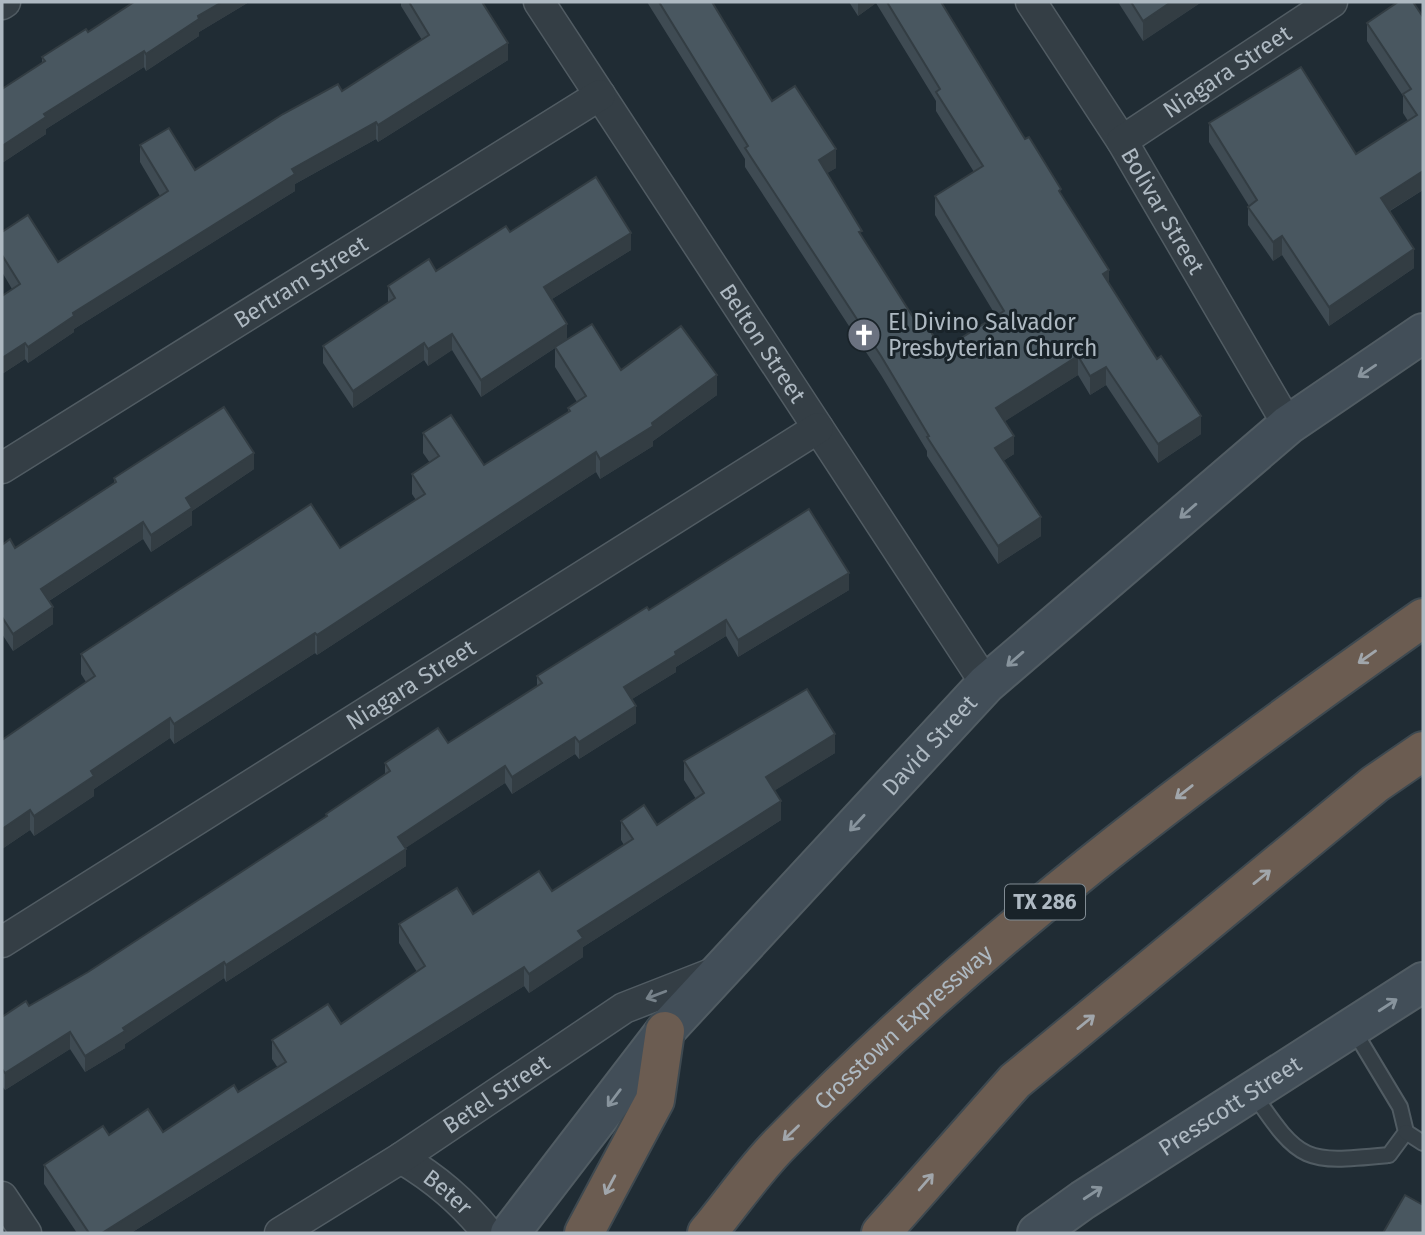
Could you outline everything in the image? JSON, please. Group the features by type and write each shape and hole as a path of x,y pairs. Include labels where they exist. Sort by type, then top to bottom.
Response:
{"highway":[{"name":"Crosstown Expressway","path":"707,1233 779,1145 978,955 1253,738 1423,618"},
{"path":"881,1233 1015,1081 1375,785 1423,751"},
{"path":"584,1233 655,1100 665,1031"}],"main road":[{"name":"David Street","path":"510,1233 665,1031 986,684 1288,425 1423,333"},
{"name":"Presscott Street","path":"1037,1233 1083,1200 1423,982"}],"street":[{"name":"Belton Street","path":"539,2 986,684"},
{"name":"Bolivar Street","path":"1031,2 1122,141 1288,425"},
{"name":"Niagara Street","path":"1122,141 1332,2"},
{"name":"Bertram Street","path":"2,468 600,96"},
{"name":"Niagara Street","path":"2,942 818,428"},
{"name":"Betel Street","path":"279,1233 401,1158 624,1008 720,971"},
{"name":"Beter","path":"401,1158 435,1178 465,1204 488,1233"},
{"path":"2,1197 26,1233"}],"lane":[{"path":"1352,1028 1400,1107 1406,1132 1423,1143"},
{"path":"1252,1092 1283,1138 1314,1159 1389,1155 1406,1132"}],"building":[{"path":"134,2 222,2 146,54 144,51 44,114 46,117 2,146 2,89 45,61 42,57 86,29 88,32"},
{"path":"409,2 482,2 508,43 378,125 376,122 292,169 295,174 73,313 74,316 28,347 25,343 2,358 2,296 20,284 2,255 2,232 28,215 58,262 168,191 140,145 169,128 195,170 283,114 338,84 342,91 429,35"},
{"path":"659,2 712,2 772,101 795,86 836,149 819,160 862,231 859,232 922,331 928,327 942,350 1004,311 935,196 983,166 936,92 940,89 887,2 941,2 1025,139 1029,137 1061,189 1059,191 1109,270 1103,274 1157,359 1161,356 1201,416 1158,444 1106,367 1090,376 1078,356 996,408 1014,436 995,448 1041,517 998,546 927,437 929,436 881,356 745,148 748,146"},
{"path":"1131,2 1171,2 1143,21"},
{"path":"1398,2 1413,2 1423,17 1423,171 1381,198 1414,249 1329,307 1282,236 1273,242 1248,207 1257,200 1209,123 1301,67 1356,154 1417,115 1403,94 1411,89 1367,23"},
{"path":"596,177 631,233 544,287 567,324 481,380 452,334 428,349 424,343 353,391 323,346 395,298 388,286 429,259 436,271 506,226 510,232"},
{"path":"592,324 621,370 681,326 717,375 652,423 653,426 600,459 596,452 317,635 315,633 174,724 170,718 91,771 94,776 34,816 30,810 2,829 2,740 95,676 81,654 311,504 340,548 425,494 412,474 439,456 423,433 451,415 484,465 570,411 568,408 586,396 555,347"},
{"path":"224,407 254,453 186,498 192,508 151,535 143,522 41,589 53,607 13,634 2,617 2,545 10,539 15,548 116,482 114,478"},
{"path":"809,509 849,573 738,640 726,620 675,652 676,655 624,687 636,706 579,742 575,737 512,777 505,766 398,837 406,849 226,965 224,962 85,1056 70,1032 5,1073 2,1069 2,1017 26,1001 29,1006 88,972 327,816 326,814 390,771 385,763 438,728 448,743 542,683 537,676 647,607 649,610"},
{"path":"807,689 835,734 766,777 781,801 578,931 583,938 529,974 524,967 102,1233 89,1233 44,1165 103,1126 109,1135 148,1109 163,1132 234,1085 238,1092 286,1062 272,1040 328,1004 341,1024 425,966 399,924 457,888 473,914 539,871 552,891 633,839 621,821 644,805 657,825 704,793 684,761"},
{"path":"1405,1195 1423,1205 1423,1233 1383,1233"}],"place":[{"name":"El Divino Salvador Presbyterian Church","path":"864,335"}]}
